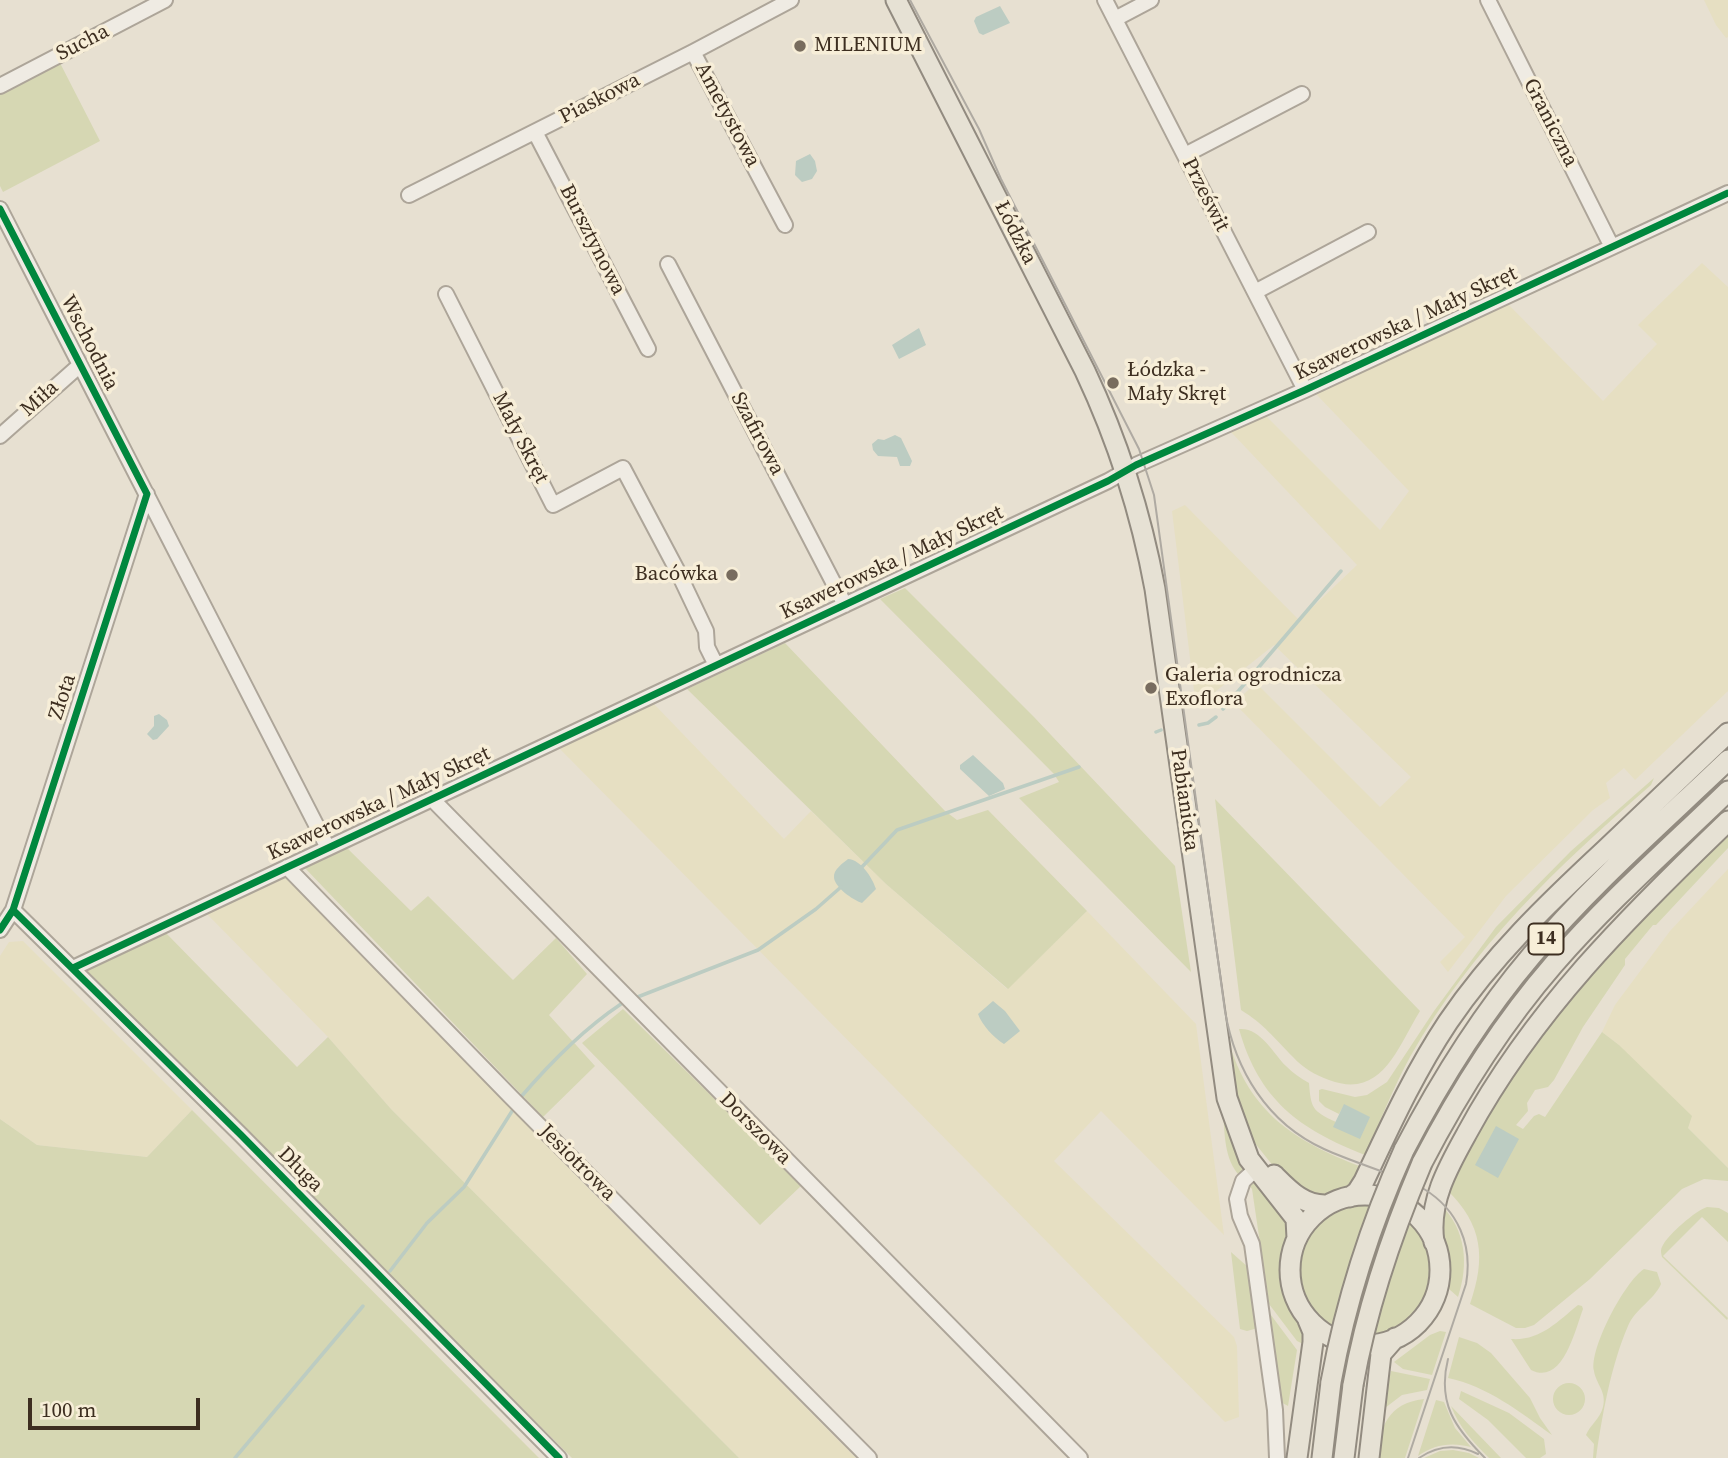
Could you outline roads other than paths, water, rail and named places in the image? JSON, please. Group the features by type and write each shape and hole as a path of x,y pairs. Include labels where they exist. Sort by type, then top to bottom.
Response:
{"main road":[{"name":"Łódzka","path":"896,0 1085,371 1125,471"},
{"name":"Pabianicka","path":"1125,471 1144,536 1155,589 1224,1083 1245,1151 1256,1169 1294,1214 1298,1224 1297,1238"},
{"path":"1350,1197 1364,1181 1417,1072 1449,1021 1480,979 1537,914 1728,733"},
{"name":"14","path":"1322,1458 1331,1382 1343,1319 1363,1252 1404,1150 1455,1058 1533,954 1589,894 1728,760"},
{"name":"14","path":"1344,1458 1353,1385 1375,1287 1397,1222 1422,1163 1457,1098 1486,1051 1553,965 1624,891 1728,791"},
{"path":"1369,1458 1381,1354 1395,1338 1419,1321 1435,1295 1440,1271 1434,1242 1433,1214 1441,1183 1498,1080 1554,1002 1628,919 1728,821"},
{"name":"Pabianicka","path":"1238,1131 1288,1189 1308,1204 1327,1205"},
{"path":"1396,1202 1410,1202 1425,1197 1441,1183"},
{"path":"1297,1458 1313,1342 1308,1320 1297,1302 1290,1279 1290,1265 1297,1238 1313,1216 1327,1205 1350,1197 1376,1196 1396,1202 1415,1214 1434,1242"},
{"path":"1308,1320 1328,1335 1350,1342 1375,1343 1395,1338"}],"street":[{"name":"Sucha","path":"0,86 165,0"},
{"name":"Piaskowa","path":"409,195 790,0"},
{"name":"Prześwit","path":"1105,0 1306,390"},
{"path":"1115,19 1151,0"},
{"name":"Graniczna","path":"1488,0 1612,247"},
{"name":"Ametystowa","path":"693,52 785,225"},
{"path":"1185,155 1301,94"},
{"name":"Bursztynowa","path":"535,132 648,349"},
{"name":"Ksawerowska / Mały Skręt","path":"73,968 1125,471 1306,390 1728,193"},
{"name":"Wschodnia","path":"0,209 328,848"},
{"path":"1255,292 1368,232"},
{"name":"Szafirowa","path":"668,264 845,605"},
{"name":"Mały Skręt","path":"446,294 554,505 623,468 706,631 707,647 716,665"},
{"name":"Miła","path":"0,436 80,365"},
{"name":"Złota","path":"0,930 12,910 147,494"},
{"name":"Dorszowa","path":"432,799 1080,1458"},
{"name":"Jesiotrowa","path":"287,867 869,1458"},
{"name":"Długa","path":"12,910 73,968 559,1458"},
{"path":"1256,1169 1242,1181 1237,1199 1240,1216 1252,1244 1275,1410 1277,1458"}],"waterway":[{"path":"1223,709 1341,571"},
{"path":"1199,725 1216,717"},
{"path":"1156,732 1161,730"},
{"path":"860,869 897,830 1079,767"},
{"path":"635,998 758,950 816,909 841,887"},
{"path":"520,1098 567,1048 621,1004"},
{"path":"390,1271 427,1223 464,1187 514,1108"},
{"path":"235,1458 363,1306"}],"tram line":[{"path":"910,0 979,129 1001,179 1139,449 1154,495 1225,1011 1237,1054 1257,1092 1286,1125 1324,1149 1424,1189 1446,1207 1465,1242 1468,1270 1466,1284 1408,1458"},
{"path":"1448,1359 1445,1389 1451,1414 1465,1436 1485,1458"},
{"path":"1419,1458 1433,1450 1448,1447 1478,1454"}],"place":[{"name":"MILENIUM","path":"800,46"},
{"name":"Łódzka - Mały Skręt","path":"1113,383"},
{"name":"Bacówka","path":"732,575"},
{"name":"Galeria ogrodnicza Exoflora","path":"1151,688"}]}
